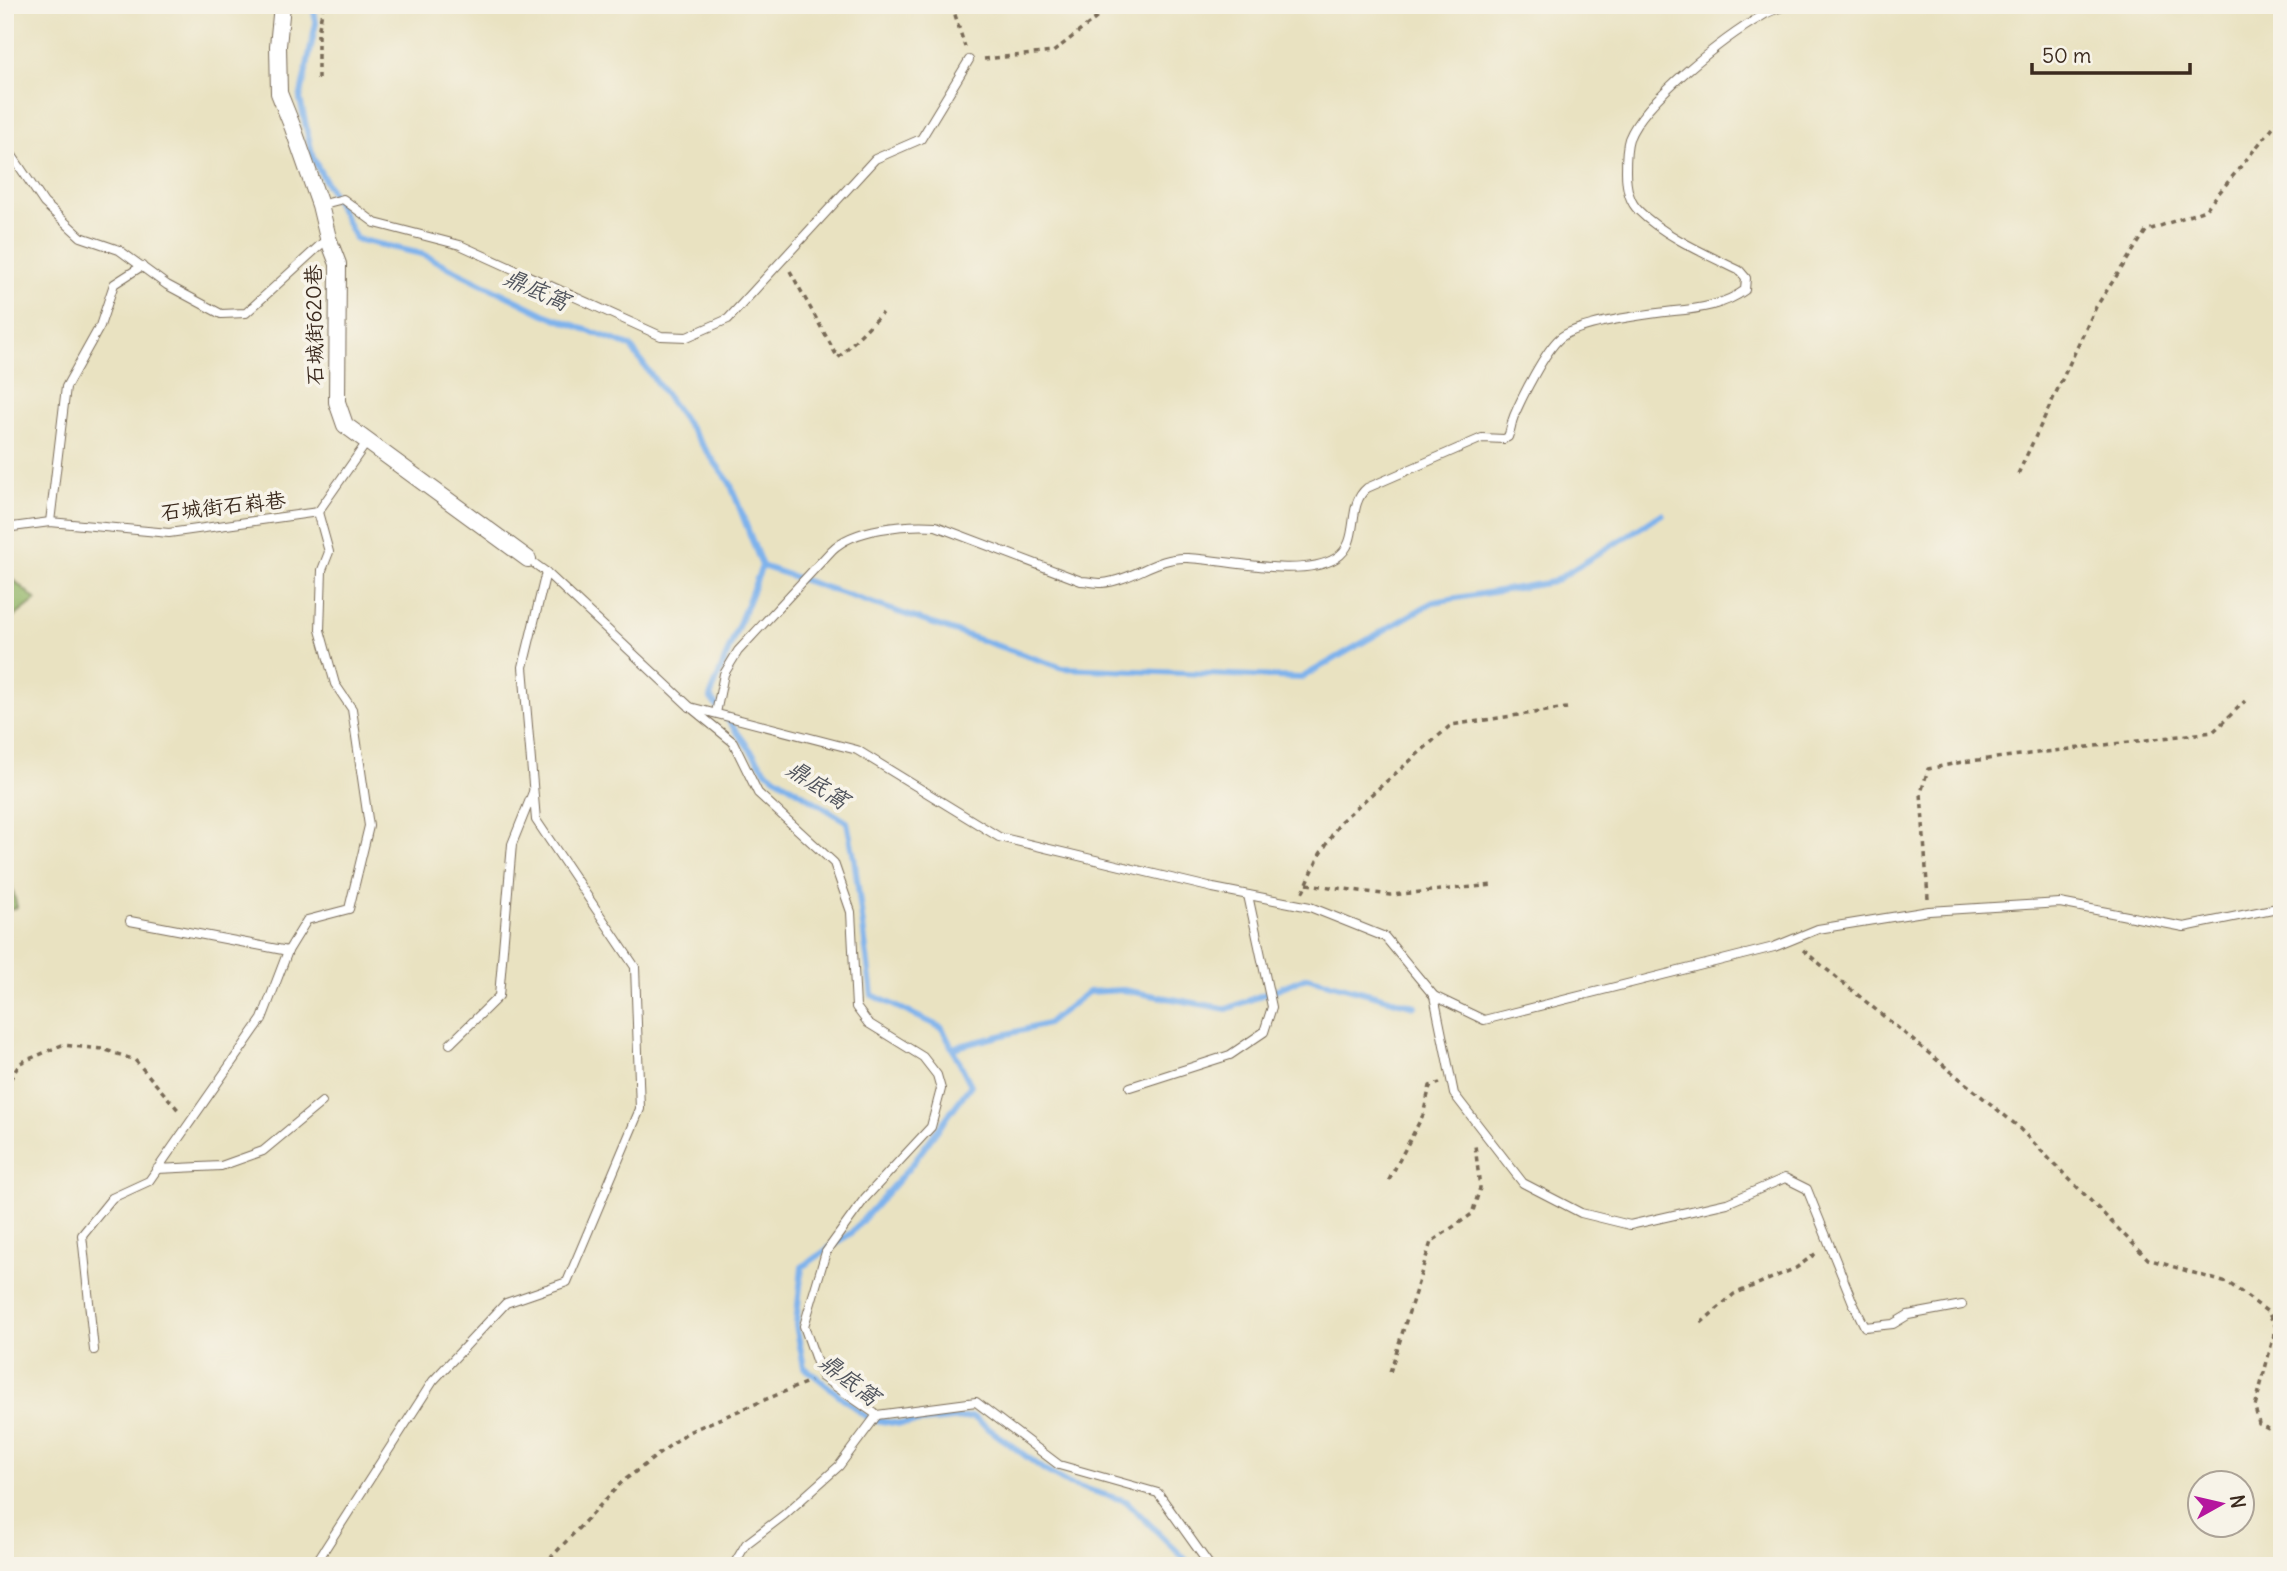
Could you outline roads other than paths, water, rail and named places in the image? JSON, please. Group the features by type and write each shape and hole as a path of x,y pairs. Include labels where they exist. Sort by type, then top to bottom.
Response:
{"street":[{"name":"石城街620巷","path":"282,5 278,46 279,93 320,205 338,264 337,402 345,425 528,559"}],"lane":[{"path":"716,713 724,674 738,651 832,550 849,537 915,525 936,526 1081,581 1102,583 1174,559 1187,558 1261,568 1305,566 1329,561 1345,550 1351,538 1359,494 1367,488 1482,438 1508,437 1513,418 1546,356 1561,337 1571,331 1634,315 1688,310 1732,299 1745,290 1746,278 1740,271 1680,240 1638,211 1630,199 1626,175 1628,142 1635,127 1654,101 1727,38 1763,15 1787,5"},
{"path":"320,205 343,199 375,223 460,245 662,336 687,337 728,319 875,159 921,139 969,60"},
{"path":"5,145 44,203 81,237 119,250 167,285 221,314 246,313 328,238"},
{"path":"50,522 66,387 100,326 114,284 142,265"},
{"name":"石城街石嵙巷","path":"5,528 50,522 169,533 318,512 367,442"},
{"path":"94,1350 82,1235 112,1198 149,1181 262,1019 288,951 307,920 349,909 369,826 352,709 335,684 320,631 322,570 329,552 318,512"},
{"path":"528,559 733,742 758,793 834,863 850,912 856,1007 868,1023 923,1057 937,1076 941,1089 931,1127 865,1198 826,1252 804,1326 822,1377 877,1415 976,1402 1059,1465 1158,1493 1210,1566"},
{"path":"314,1566 433,1381 506,1303 567,1282 640,1109 635,967 536,820 523,667 545,572"},
{"path":"691,707 857,750 999,837 1301,906 1385,937 1434,996 1484,1020 1774,947 1818,929 1929,911 2060,903 2184,927 2282,907"},
{"path":"450,1044 499,996 512,844 534,791"},
{"path":"1130,1087 1230,1055 1264,1032 1272,1007 1248,895"},
{"path":"130,921 288,951"},
{"path":"1434,996 1454,1094 1523,1183 1581,1213 1630,1225 1727,1203 1785,1178 1807,1189 1866,1327 1893,1324 1908,1315 1962,1305"},
{"path":"157,1169 221,1166 263,1151 322,1102"},
{"path":"733,1566 746,1544 839,1466 877,1415"}],"waterway":[{"name":"鼎底窩","path":"313,5 316,23 300,99 313,158 356,239 422,254 544,314 630,346 730,483 762,566 710,697 718,708"},
{"path":"762,566 1063,668 1301,678 1433,602 1553,582 1662,514"},
{"name":"鼎底窩","path":"725,716 766,771 847,822 872,995 942,1028 971,1085 909,1168 851,1233 802,1267 796,1325 804,1367 869,1419 900,1424 973,1417 1046,1471 1069,1484 1126,1501 1192,1566"},
{"path":"952,1048 1047,1024 1088,992 1123,990 1227,1009 1307,977 1415,1006"}]}
